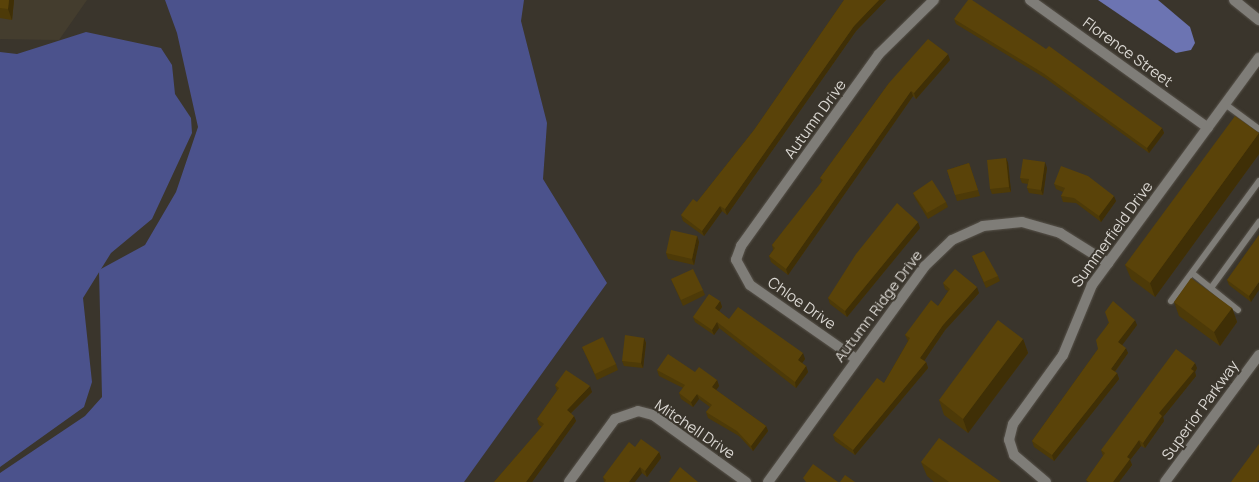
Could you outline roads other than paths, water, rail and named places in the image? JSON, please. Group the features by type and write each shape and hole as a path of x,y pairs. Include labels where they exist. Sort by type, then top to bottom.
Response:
{"street":[{"name":"Autumn Drive","path":"736,266 741,246 879,54 934,0"},
{"name":"Florence Street","path":"1030,0 1208,128"},
{"path":"1234,0 1259,20"},
{"name":"Summerfield Drive","path":"1046,482 1014,455 1010,431 1063,355 1081,303 1108,263 1259,58"},
{"name":"Autumn Ridge Drive","path":"768,482 933,256 970,231 1009,222 1035,224 1074,240 1108,263"},
{"name":"Chloe Drive","path":"736,266 750,285 856,359"},
{"name":"Superior Parkway","path":"1165,482 1259,355"},
{"name":"Mitchell Drive","path":"569,482 615,419 638,411 653,415 746,482"}],"lane":[{"path":"1225,104 1259,129"},
{"path":"1171,301 1259,180"},
{"path":"1211,288 1259,222"},
{"path":"1192,273 1238,310"}]}
